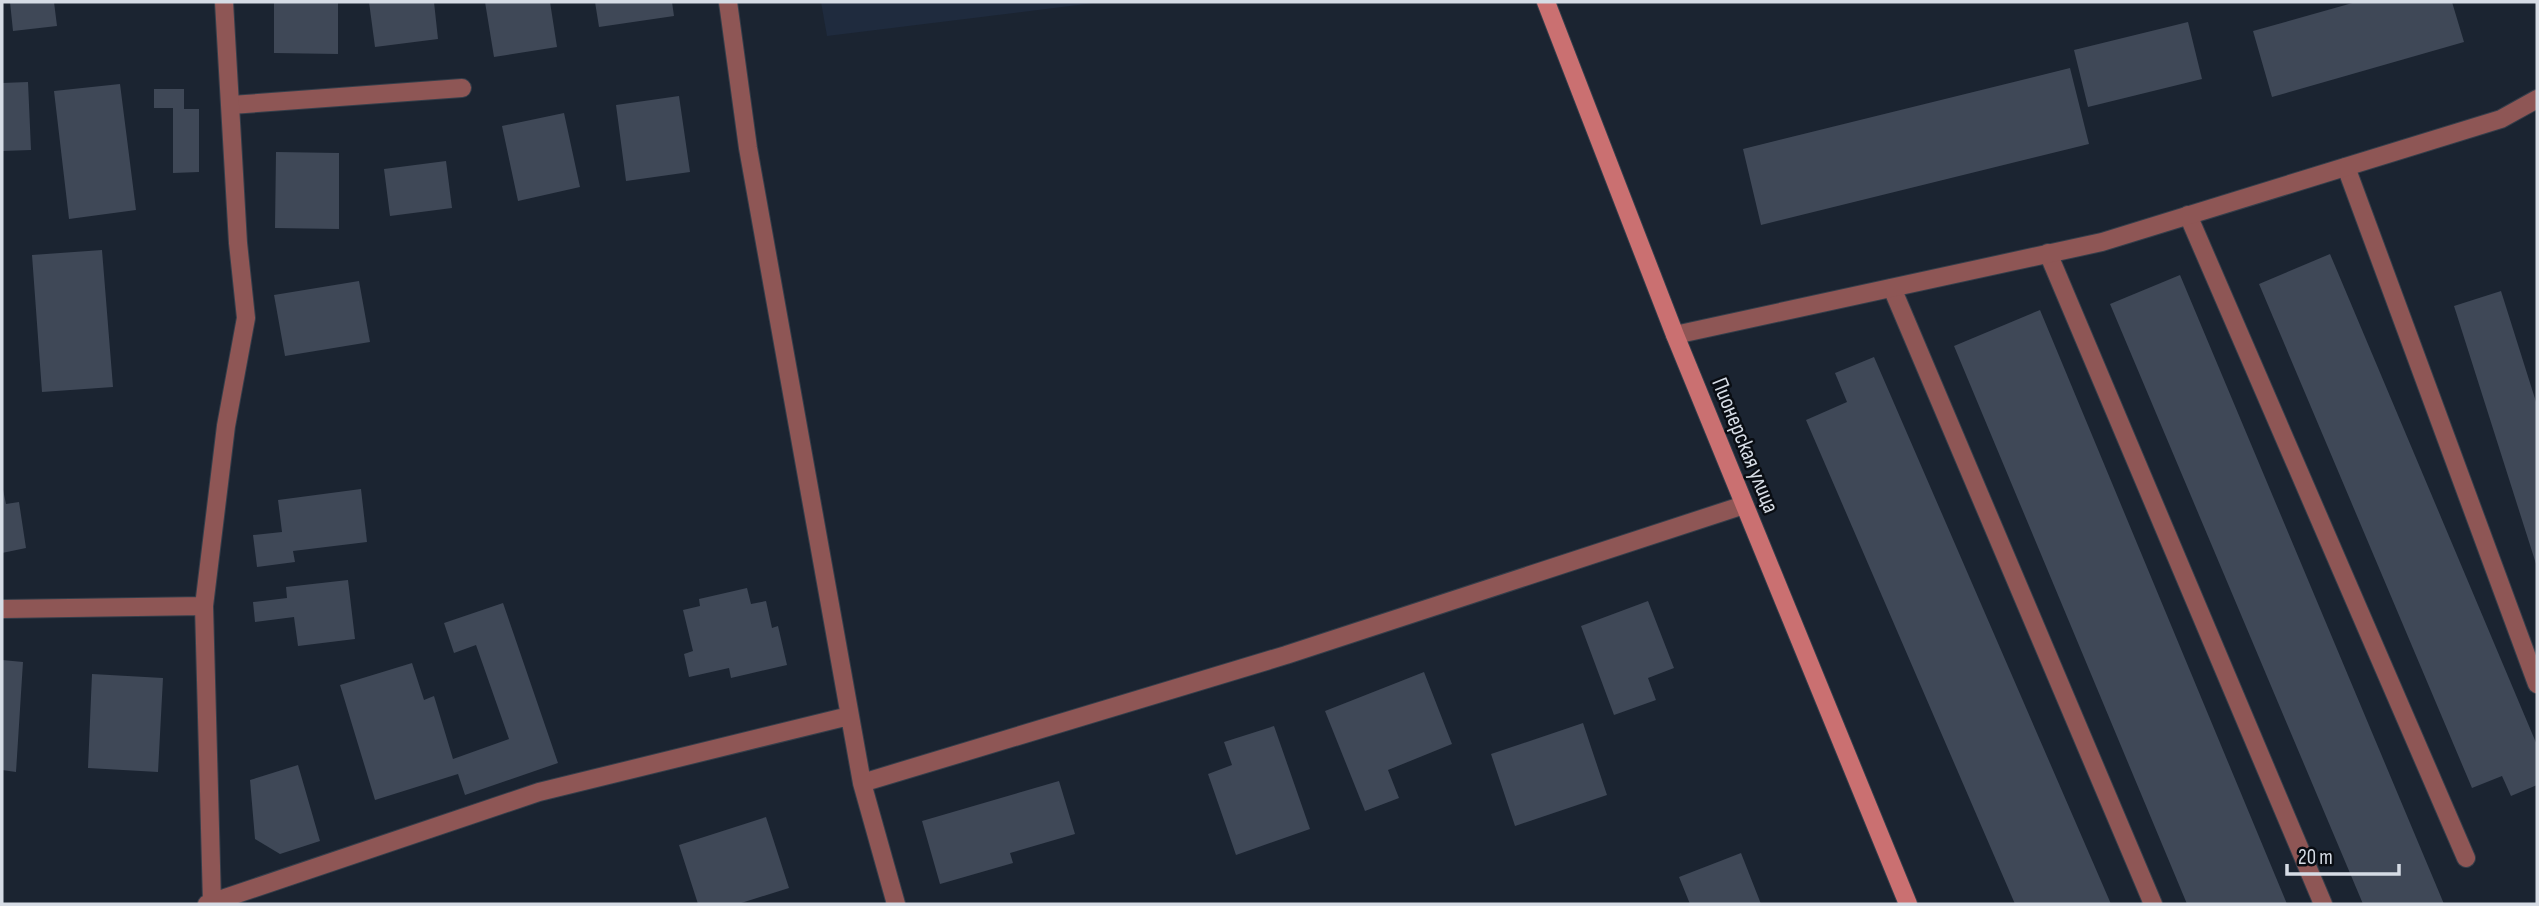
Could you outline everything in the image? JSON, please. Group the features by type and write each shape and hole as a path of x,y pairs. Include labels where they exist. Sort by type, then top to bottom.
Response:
{"street":[{"path":"224,2 238,243 246,318 226,426 204,606 210,903 539,792 849,716"},
{"path":"728,2 748,148 849,716 862,783 896,904"},
{"name":"Пионерская улица","path":"1546,2 1675,335 1908,904"},
{"path":"231,105 462,89"},
{"path":"1675,335 2102,242 2501,119 2537,99"},
{"path":"2346,167 2537,684"},
{"path":"2188,215 2466,858"},
{"path":"2048,253 2322,904"},
{"path":"1892,288 2153,904"},
{"path":"862,783 1286,655 1744,505"},
{"path":"2,609 204,606"}],"shaded area":[{"path":"821,2 1102,2 827,36"}],"building":[{"path":"10,2 54,2 57,26 13,31"},
{"path":"274,2 338,2 338,54 274,53"},
{"path":"369,2 434,2 438,39 375,47"},
{"path":"485,2 550,2 557,47 494,57"},
{"path":"595,2 672,2 674,16 599,27"},
{"path":"2356,2 2452,2 2464,42 2272,97 2253,31"},
{"path":"2188,22 2202,79 2088,107 2074,50"},
{"path":"2070,68 2089,144 1761,225 1743,149"},
{"path":"28,82 31,150 2,151 2,83"},
{"path":"120,84 136,210 69,219 54,91"},
{"path":"154,89 184,89 184,109 199,109 199,172 173,173 173,108 154,108"},
{"path":"679,96 690,172 626,181 616,105"},
{"path":"564,113 580,187 518,201 502,126"},
{"path":"276,152 339,153 339,229 275,228"},
{"path":"446,161 452,208 390,216 384,169"},
{"path":"102,250 113,387 42,392 32,255"},
{"path":"2330,254 2537,745 2537,785 2511,796 2502,776 2472,788 2259,284"},
{"path":"2180,275 2444,904 2363,904 2110,304"},
{"path":"359,281 370,342 285,356 274,295"},
{"path":"2501,291 2537,405 2537,567 2454,306"},
{"path":"2040,310 2287,904 2187,904 1954,346"},
{"path":"1874,357 2111,904 2015,904 1806,420 1847,402 1835,373"},
{"path":"2,485 6,504 19,502 26,548 2,553"},
{"path":"361,489 367,542 293,551 295,562 257,567 253,535 282,532 278,500"},
{"path":"348,580 355,639 298,646 294,617 255,622 253,602 287,598 286,587"},
{"path":"747,588 751,604 766,601 772,628 778,626 787,665 731,678 729,668 689,677 684,654 693,651 683,610 700,606 699,599"},
{"path":"1648,601 1674,668 1648,678 1656,700 1614,715 1581,626"},
{"path":"503,603 558,763 465,795 458,774 375,800 340,685 412,663 424,700 434,696 453,759 509,739 476,645 454,653 444,623"},
{"path":"2,660 23,662 16,772 2,770"},
{"path":"1424,672 1452,744 1388,770 1399,798 1365,811 1325,711"},
{"path":"92,674 163,678 158,772 88,768"},
{"path":"1583,723 1607,795 1515,826 1491,754"},
{"path":"1274,726 1310,829 1236,855 1208,774 1232,765 1224,742"},
{"path":"298,765 320,841 280,854 255,839 250,780"},
{"path":"1059,781 1075,834 1010,853 1013,863 940,884 922,821"},
{"path":"766,817 789,888 738,904 698,904 679,845"},
{"path":"1741,853 1761,904 1690,904 1679,877"}]}
